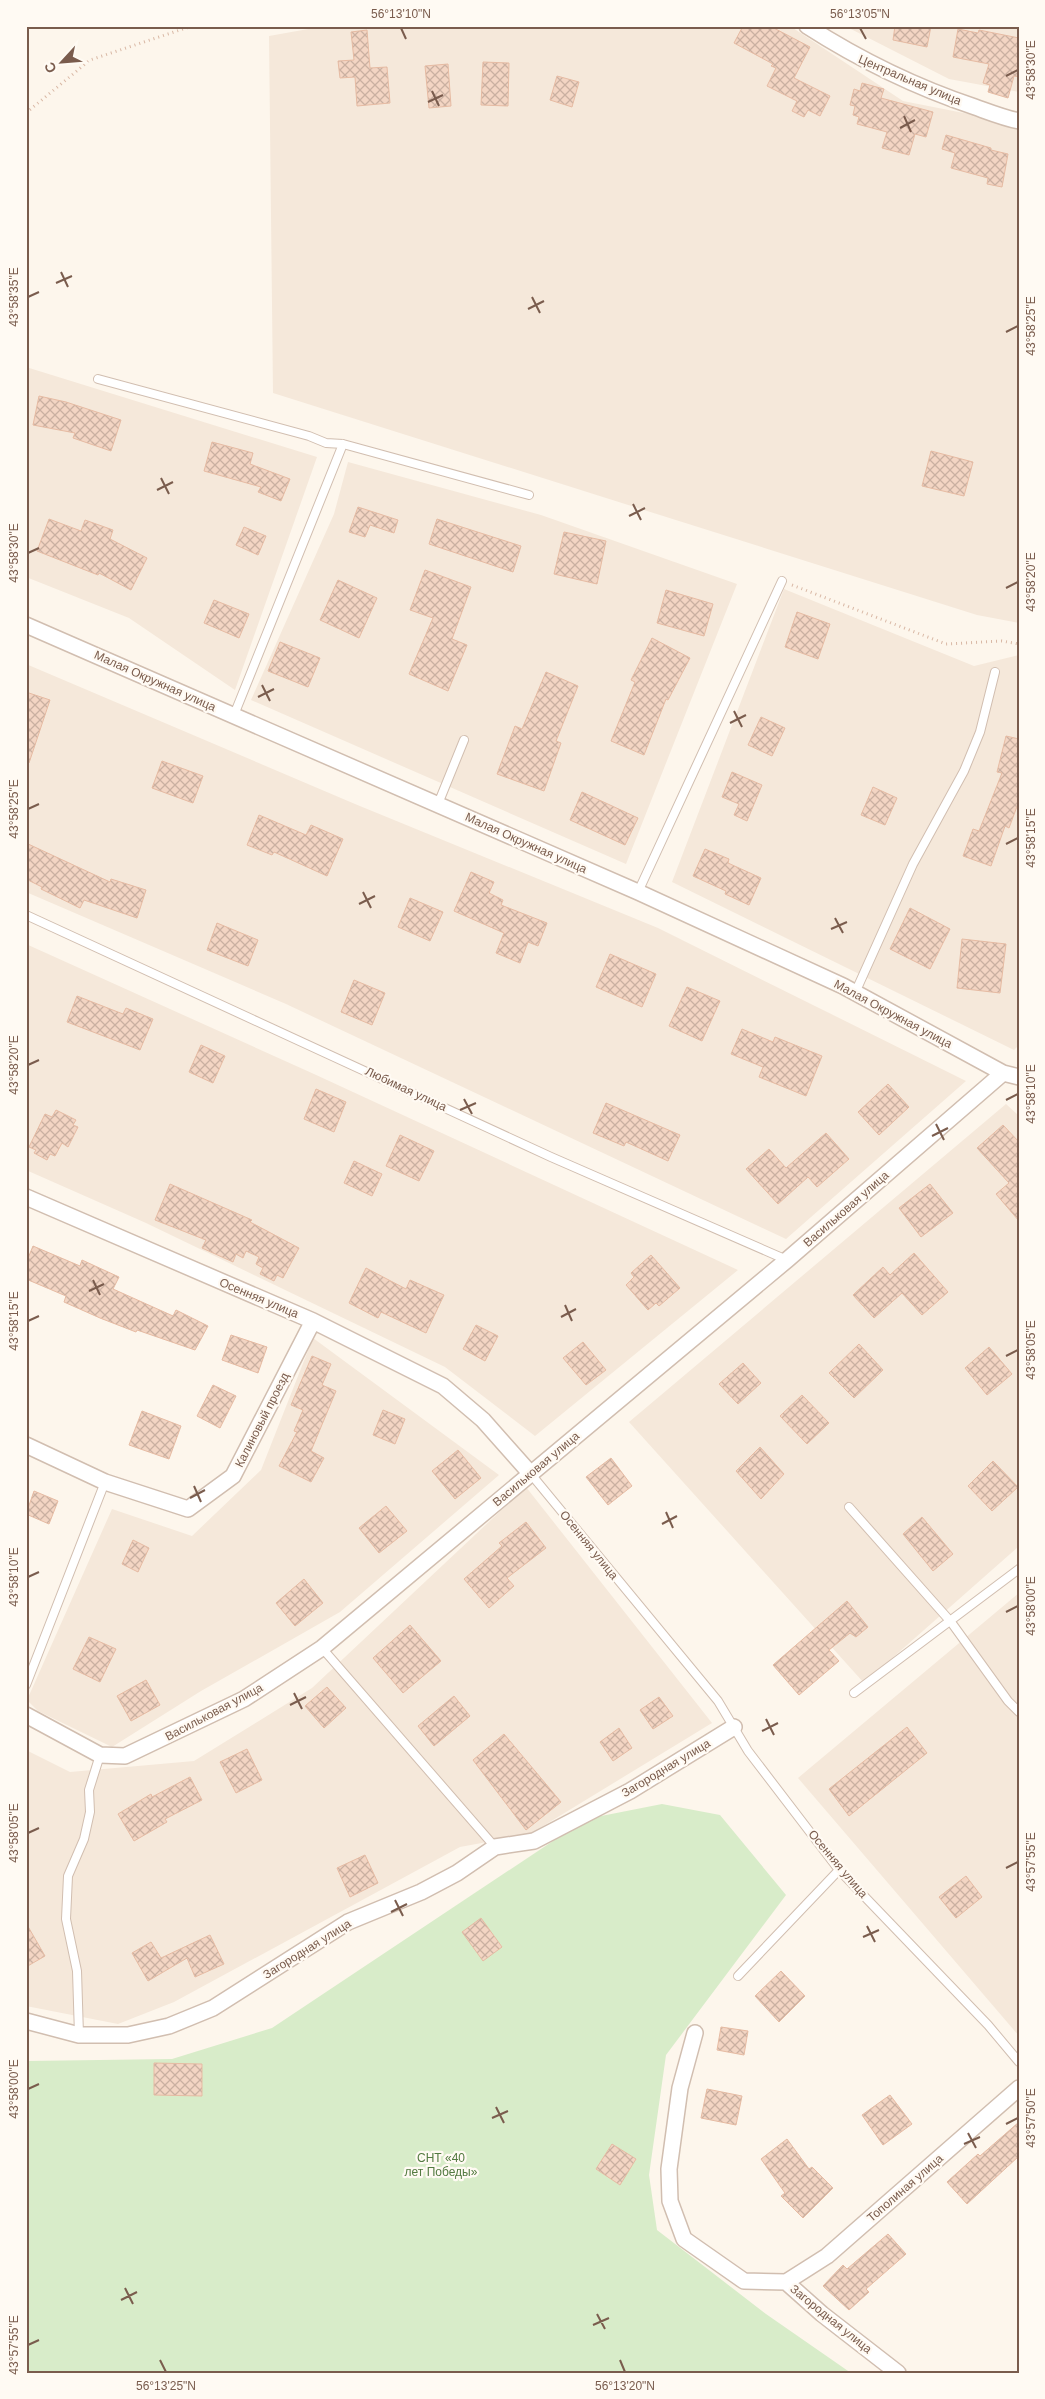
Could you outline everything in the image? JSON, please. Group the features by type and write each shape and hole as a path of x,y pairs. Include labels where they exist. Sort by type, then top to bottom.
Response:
{"street":[{"name":"Центральная улица","path":"808,26 851,54 903,80 957,101 1019,121"},
{"name":"Малая Окружная улица","path":"26,625 638,892 856,993 1004,1073 1019,1077"},
{"name":"Васильковая улица","path":"26,1716 100,1755 126,1756 244,1699 322,1648 787,1260 1004,1073"},
{"name":"Осенняя улица","path":"26,1197 313,1321 443,1386 483,1420 530,1473"},
{"name":"Калиновый проезд","path":"26,1445 105,1482 188,1509 233,1476 313,1321"},
{"name":"Загородная улица","path":"26,2021 79,2034 128,2036 169,2026 213,2008 348,1922 421,1892 450,1877 495,1846 534,1841 630,1791 734,1727"},
{"name":"Загородная улица","path":"695,2033 680,2088 669,2169 670,2201 684,2238 744,2280 786,2282 822,2314 898,2373"},
{"name":"Тополиная улица","path":"786,2282 827,2256 1019,2088"}],"lane":[{"path":"98,379 309,436 326,443 343,444 529,496"},
{"path":"234,715 343,444"},
{"path":"638,892 782,581"},
{"path":"856,993 913,864 964,771 980,732 996,672"},
{"path":"438,804 464,740"},
{"name":"Любимая улица","path":"26,915 551,1157 787,1260"},
{"name":"Осенняя улица","path":"530,1473 718,1701 748,1752 839,1870 988,2025 1019,2062"},
{"path":"26,1685 105,1482"},
{"path":"849,1507 951,1622 1008,1701 1019,1712"},
{"path":"854,1693 951,1622 1019,1569"},
{"path":"322,1648 495,1846"},
{"path":"79,2034 78,1971 66,1919 68,1876 84,1839 90,1812 88,1790 100,1755"},
{"path":"738,1976 839,1870"}],"path":[{"path":"26,113 90,60 189,27 199,26"},
{"path":"782,581 946,644 1002,641 1019,644"}],"shaded area":[{"path":"325,26 790,26 903,101 1019,124 1019,623 977,615 273,393 269,36"},
{"path":"845,26 1019,26 1019,92 949,79"},
{"path":"26,367 317,457 235,690 129,618 26,577"},
{"path":"348,462 541,515 737,584 626,864 251,700 334,514"},
{"path":"784,589 974,666 1019,655 1019,1045 1014,1050 672,882"},
{"path":"26,664 355,804 658,928 966,1081 786,1239 286,1004 26,892"},
{"path":"26,944 314,1074 738,1270 535,1436 445,1367 146,1223 26,1170"},
{"path":"1006,1104 1019,1116 1019,1546 864,1683 629,1422"},
{"path":"313,1338 499,1475 340,1612 201,1691 112,1747 38,1711 27,1700 112,1509 192,1536 261,1470"},
{"path":"526,1487 712,1723 530,1834 460,1847 174,2002 118,2024 26,2006 26,1750 70,1772 194,1761 312,1688"},
{"path":"1019,1593 1019,2036 798,1778"}],"green space":[{"name":"СНТ «40 лет Победы»","path":"662,1804 720,1815 786,1895 666,2055 649,2175 657,2230 766,2314 851,2373 26,2373 26,2061 172,2059 272,2028 586,1819"}],"building":[{"path":"743,26 770,26 810,47 794,78 830,96 820,116 808,110 804,117 792,111 797,101 767,86 776,68 771,66 773,64 734,43"},
{"path":"895,26 931,26 927,47 893,40"},
{"path":"958,29 978,33 979,30 1019,38 1019,77 1014,76 1008,98 988,92 990,85 983,83 989,64 953,57"},
{"path":"367,30 370,68 387,67 390,103 357,106 355,77 340,78 338,61 354,60 351,32"},
{"path":"483,62 509,63 508,106 481,105"},
{"path":"448,64 451,106 429,108 425,66"},
{"path":"557,76 579,82 572,107 550,100"},
{"path":"862,83 884,89 881,98 933,112 926,137 915,134 909,155 882,148 887,132 857,124 859,117 853,115 855,106 850,105 854,89 860,91"},
{"path":"946,135 1008,154 1002,187 987,184 988,178 951,168 955,153 942,149"},
{"path":"39,396 66,402 121,420 111,451 73,438 75,433 33,425"},
{"path":"212,442 253,453 250,464 290,479 281,501 258,492 261,487 204,471"},
{"path":"931,451 973,462 964,496 922,486"},
{"path":"358,507 398,520 394,533 370,525 365,537 349,532"},
{"path":"49,519 81,531 85,520 113,530 110,539 147,558 131,590 99,573 98,575 37,551"},
{"path":"437,519 521,546 513,572 429,544"},
{"path":"244,527 266,536 258,555 236,545"},
{"path":"564,532 606,541 597,584 554,574"},
{"path":"425,570 471,587 452,639 467,645 448,691 409,674 433,618 410,610"},
{"path":"338,580 377,598 359,638 320,620"},
{"path":"666,590 713,604 704,636 657,623"},
{"path":"214,600 249,614 239,638 204,623"},
{"path":"797,612 830,624 818,659 785,647"},
{"path":"652,638 690,658 668,700 666,699 644,755 611,741 635,682 631,680"},
{"path":"280,642 320,658 308,687 268,671"},
{"path":"546,672 578,686 556,741 561,743 544,791 497,774 515,726 522,729"},
{"path":"26,692 50,700 29,763 26,763"},
{"path":"761,717 785,728 772,756 748,745"},
{"path":"1006,736 1019,739 1019,801 1009,828 1005,826 991,866 963,856 973,829 979,831 1002,773 997,772"},
{"path":"162,761 203,776 193,803 152,788"},
{"path":"732,772 762,785 747,821 734,815 739,804 722,797"},
{"path":"873,787 897,798 885,825 861,815"},
{"path":"582,792 638,818 625,845 570,820"},
{"path":"259,815 306,835 311,825 343,839 327,876 274,852 272,855 247,845"},
{"path":"26,843 110,882 111,879 146,890 137,918 84,900 80,908 41,889 42,887 26,879"},
{"path":"705,849 729,859 728,863 761,878 749,905 725,894 726,891 693,876"},
{"path":"471,872 494,882 489,893 503,900 501,905 547,923 538,946 528,942 520,963 496,953 504,933 454,911"},
{"path":"410,898 443,912 430,941 398,927"},
{"path":"910,908 950,929 930,969 890,949"},
{"path":"217,923 258,940 248,966 207,950"},
{"path":"962,939 1006,944 1000,993 957,988"},
{"path":"610,954 656,974 642,1007 596,987"},
{"path":"354,980 385,993 372,1025 341,1012"},
{"path":"687,987 720,1001 702,1041 669,1026"},
{"path":"77,996 123,1014 126,1008 153,1019 140,1050 67,1022"},
{"path":"742,1029 773,1042 775,1037 822,1056 806,1096 759,1077 763,1067 731,1054"},
{"path":"201,1045 225,1056 213,1083 189,1072"},
{"path":"888,1084 909,1107 879,1135 858,1112"},
{"path":"316,1089 346,1102 334,1132 304,1119"},
{"path":"606,1103 680,1135 668,1161 626,1142 624,1146 593,1133"},
{"path":"56,1110 76,1120 73,1125 78,1127 68,1147 62,1143 55,1156 50,1154 47,1160 34,1153 36,1150 29,1147 45,1114 52,1117"},
{"path":"1003,1125 1019,1142 1019,1221 996,1194 1009,1183 977,1148"},
{"path":"826,1133 849,1159 817,1187 808,1177 778,1204 746,1169 769,1149 786,1168"},
{"path":"400,1135 434,1151 419,1181 386,1166"},
{"path":"354,1161 382,1174 372,1196 344,1183"},
{"path":"170,1184 252,1220 250,1222 299,1248 283,1278 277,1275 274,1281 260,1274 263,1268 256,1264 259,1257 246,1251 243,1258 236,1254 233,1262 202,1248 206,1240 155,1220"},
{"path":"930,1184 953,1213 921,1237 899,1208"},
{"path":"33,1246 80,1266 82,1260 119,1277 113,1289 173,1316 176,1310 208,1326 195,1350 137,1330 136,1332 100,1318 64,1302 66,1296 26,1279 26,1263"},
{"path":"914,1253 948,1292 922,1315 902,1293 874,1318 853,1295 883,1267 890,1275"},
{"path":"651,1255 680,1288 659,1306 656,1303 648,1310 626,1285 634,1277 631,1273"},
{"path":"366,1268 406,1289 410,1280 444,1295 426,1333 381,1312 378,1318 349,1303"},
{"path":"476,1325 498,1336 485,1361 463,1349"},
{"path":"231,1335 267,1347 258,1373 222,1360"},
{"path":"583,1342 606,1370 586,1385 563,1358"},
{"path":"859,1344 883,1370 854,1398 829,1373"},
{"path":"989,1347 1012,1374 987,1395 965,1368"},
{"path":"312,1356 331,1364 322,1385 336,1391 311,1451 324,1458 311,1482 279,1466 297,1432 294,1431 303,1410 291,1405"},
{"path":"743,1363 761,1383 738,1404 719,1384"},
{"path":"213,1385 236,1396 220,1428 197,1416"},
{"path":"802,1395 829,1423 807,1444 780,1416"},
{"path":"383,1410 405,1419 395,1444 373,1435"},
{"path":"142,1411 181,1426 169,1459 129,1445"},
{"path":"760,1447 784,1474 761,1499 736,1471"},
{"path":"458,1450 481,1478 455,1499 432,1471"},
{"path":"611,1458 632,1486 608,1505 586,1477"},
{"path":"993,1461 1018,1487 992,1511 968,1486"},
{"path":"34,1491 58,1501 49,1524 26,1514"},
{"path":"386,1506 407,1531 379,1553 359,1528"},
{"path":"922,1517 953,1554 933,1571 903,1534"},
{"path":"526,1522 546,1548 507,1578 514,1586 489,1608 464,1579 502,1546 499,1543"},
{"path":"133,1540 149,1548 138,1572 122,1564"},
{"path":"304,1579 323,1603 295,1626 276,1603"},
{"path":"847,1601 868,1627 856,1637 850,1633 829,1650 839,1661 799,1695 773,1665"},
{"path":"410,1625 441,1661 403,1693 373,1658"},
{"path":"89,1637 116,1649 100,1682 73,1669"},
{"path":"146,1680 160,1705 131,1721 117,1696"},
{"path":"327,1687 346,1708 324,1728 305,1706"},
{"path":"454,1696 470,1716 434,1746 418,1726"},
{"path":"659,1697 673,1716 653,1729 640,1710"},
{"path":"907,1727 927,1753 849,1816 829,1789"},
{"path":"619,1728 632,1748 613,1761 600,1742"},
{"path":"504,1734 561,1802 526,1830 473,1760"},
{"path":"247,1749 262,1780 236,1793 220,1762"},
{"path":"190,1777 202,1800 165,1819 167,1822 134,1841 118,1814 151,1794 152,1797"},
{"path":"365,1855 378,1883 350,1897 337,1868"},
{"path":"966,1876 982,1897 956,1918 939,1897"},
{"path":"481,1918 502,1947 483,1961 462,1932"},
{"path":"26,1923 45,1956 26,1967"},
{"path":"210,1935 224,1964 195,1977 187,1958 148,1981 132,1953 151,1942 161,1958"},
{"path":"781,1971 805,1996 779,2022 755,1996"},
{"path":"721,2027 748,2031 744,2055 717,2050"},
{"path":"154,2063 202,2064 202,2096 154,2095"},
{"path":"707,2089 742,2096 736,2125 701,2118"},
{"path":"890,2095 912,2124 883,2145 862,2115"},
{"path":"1019,2122 1019,2156 967,2204 947,2182 978,2154 980,2156"},
{"path":"787,2139 809,2169 812,2167 833,2188 803,2218 781,2196 785,2193 761,2159"},
{"path":"612,2144 636,2159 620,2185 596,2169"},
{"path":"888,2234 906,2254 866,2289 869,2292 849,2310 823,2286 843,2265 847,2269"}]}
